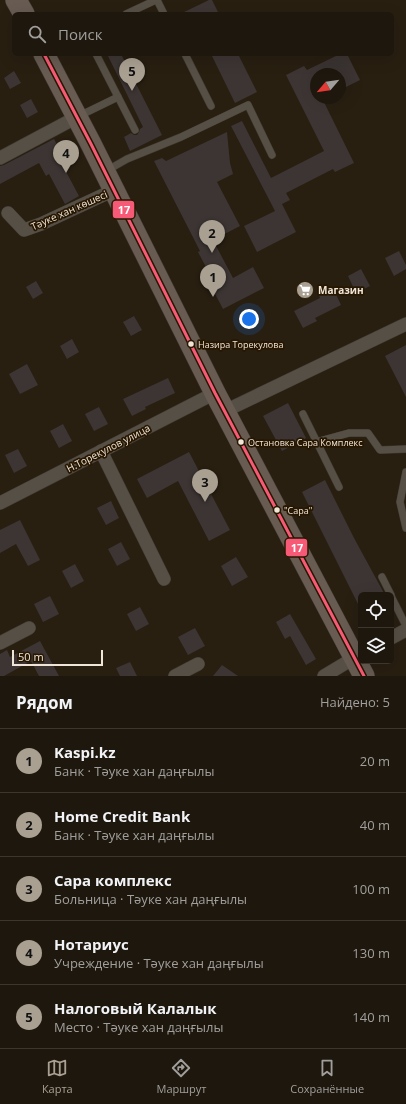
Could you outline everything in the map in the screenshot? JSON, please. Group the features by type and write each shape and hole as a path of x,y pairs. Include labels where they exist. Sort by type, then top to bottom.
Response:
{"main road":[{"path":"16,0 23,12"},
{"path":"47,56 220,402 358,656"},
{"path":"360,664 364,676"}],"street":[{"path":"0,158 77,117"},
{"name":"Тәуке хан көшесі","path":"8,213 24,230 41,224 114,190"},
{"name":"Н.Торекулов улица","path":"1,500 101,451 406,324"},
{"path":"101,451 164,579"},
{"path":"0,643 29,628"},
{"path":"394,636 406,630"},
{"path":"324,676 358,656"},
{"path":"175,676 198,664"}],"lane":[{"path":"130,12 156,0 163,12"},
{"path":"97,56 135,130"},
{"path":"186,56 211,106"},
{"path":"77,117 118,97"},
{"path":"105,171 128,159 181,137 248,105 272,155"},
{"path":"302,414 338,487"},
{"path":"316,442 349,433 368,433 380,450 406,449"},
{"path":"406,472 400,502 406,528"},
{"path":"382,578 389,592"},
{"path":"394,601 406,626"}],"building":[{"path":"212,0 218,12 184,12"},
{"path":"108,56 122,56 162,135 130,151 124,137 131,133 137,135 143,127"},
{"path":"212,56 239,56 257,92 235,103"},
{"path":"336,56 348,56 360,80 346,87 346,68 311,68"},
{"path":"304,66 307,70 310,69 310,104 325,104 354,163 335,172 333,169 286,193 290,200 282,204 296,232 257,252 244,226 275,211 231,126 242,121 271,178 324,151 286,75"},
{"path":"14,71 21,83 10,89 4,78"},
{"path":"31,99 38,112 27,118 20,105"},
{"path":"227,132 230,163 233,174 217,182 240,226 213,240 233,278 253,267 264,288 223,309 212,288 216,286 198,252 200,251 154,161 162,158 166,161"},
{"path":"54,139 67,164 63,166 79,196 65,204 49,174 46,176 39,163 0,184 0,166"},
{"path":"399,251 406,265 406,269 394,276 385,258"},
{"path":"361,269 370,286 356,293 348,276"},
{"path":"36,281 43,293 33,299 26,287"},
{"path":"333,288 341,305 315,318 317,321 303,328 294,311 320,298 319,295"},
{"path":"134,316 142,330 131,336 123,322"},
{"path":"72,339 79,352 67,359 60,346"},
{"path":"406,345 406,397 385,356"},
{"path":"27,364 38,385 20,394 9,374"},
{"path":"168,378 175,393 145,407 146,409 132,416 123,399"},
{"path":"288,403 306,438 282,451 263,416"},
{"path":"99,407 108,424 94,431 85,414"},
{"path":"63,424 72,441 59,448 50,431"},
{"path":"18,449 27,466 14,473 5,455"},
{"path":"189,452 230,530 209,541 178,481 147,498 137,479"},
{"path":"325,480 383,592 358,592 358,604 302,492"},
{"path":"111,501 119,518 106,525 97,508"},
{"path":"20,520 40,560 28,566 16,544 0,553 0,530"},
{"path":"121,542 130,559 117,566 108,549"},
{"path":"236,557 248,577 232,586 221,566"},
{"path":"75,564 84,581 71,588 62,571"},
{"path":"50,596 59,614 43,622 34,604"},
{"path":"140,607 149,624 136,631 127,614"},
{"path":"290,614 316,659 306,665 290,636 285,639 276,622"},
{"path":"195,628 205,646 188,655 178,637"},
{"path":"40,641 59,676 39,676 31,661 4,676 0,676 0,654 7,650 10,657"},
{"path":"130,662 137,676 120,676 116,668"},
{"path":"222,665 238,676 213,676"}],"transit line":[{"name":"17","path":"45,56 91,144 215,393 364,676"}],"place":[{"name":"Налоговый Калалык","path":"132,91"},
{"name":"Нотариус","path":"66,173"},
{"name":"Home Credit Bank","path":"212,253"},
{"name":"Магазин","path":"305,290"},
{"name":"Kaspi.kz","path":"213,297"},
{"name":"Назира Торекулова","path":"191,344"},
{"name":"Остановка Сара Комплекс","path":"241,442"},
{"name":"Сара комплекс","path":"205,502"},
{"name":"\"Сара\"","path":"277,510"}]}
